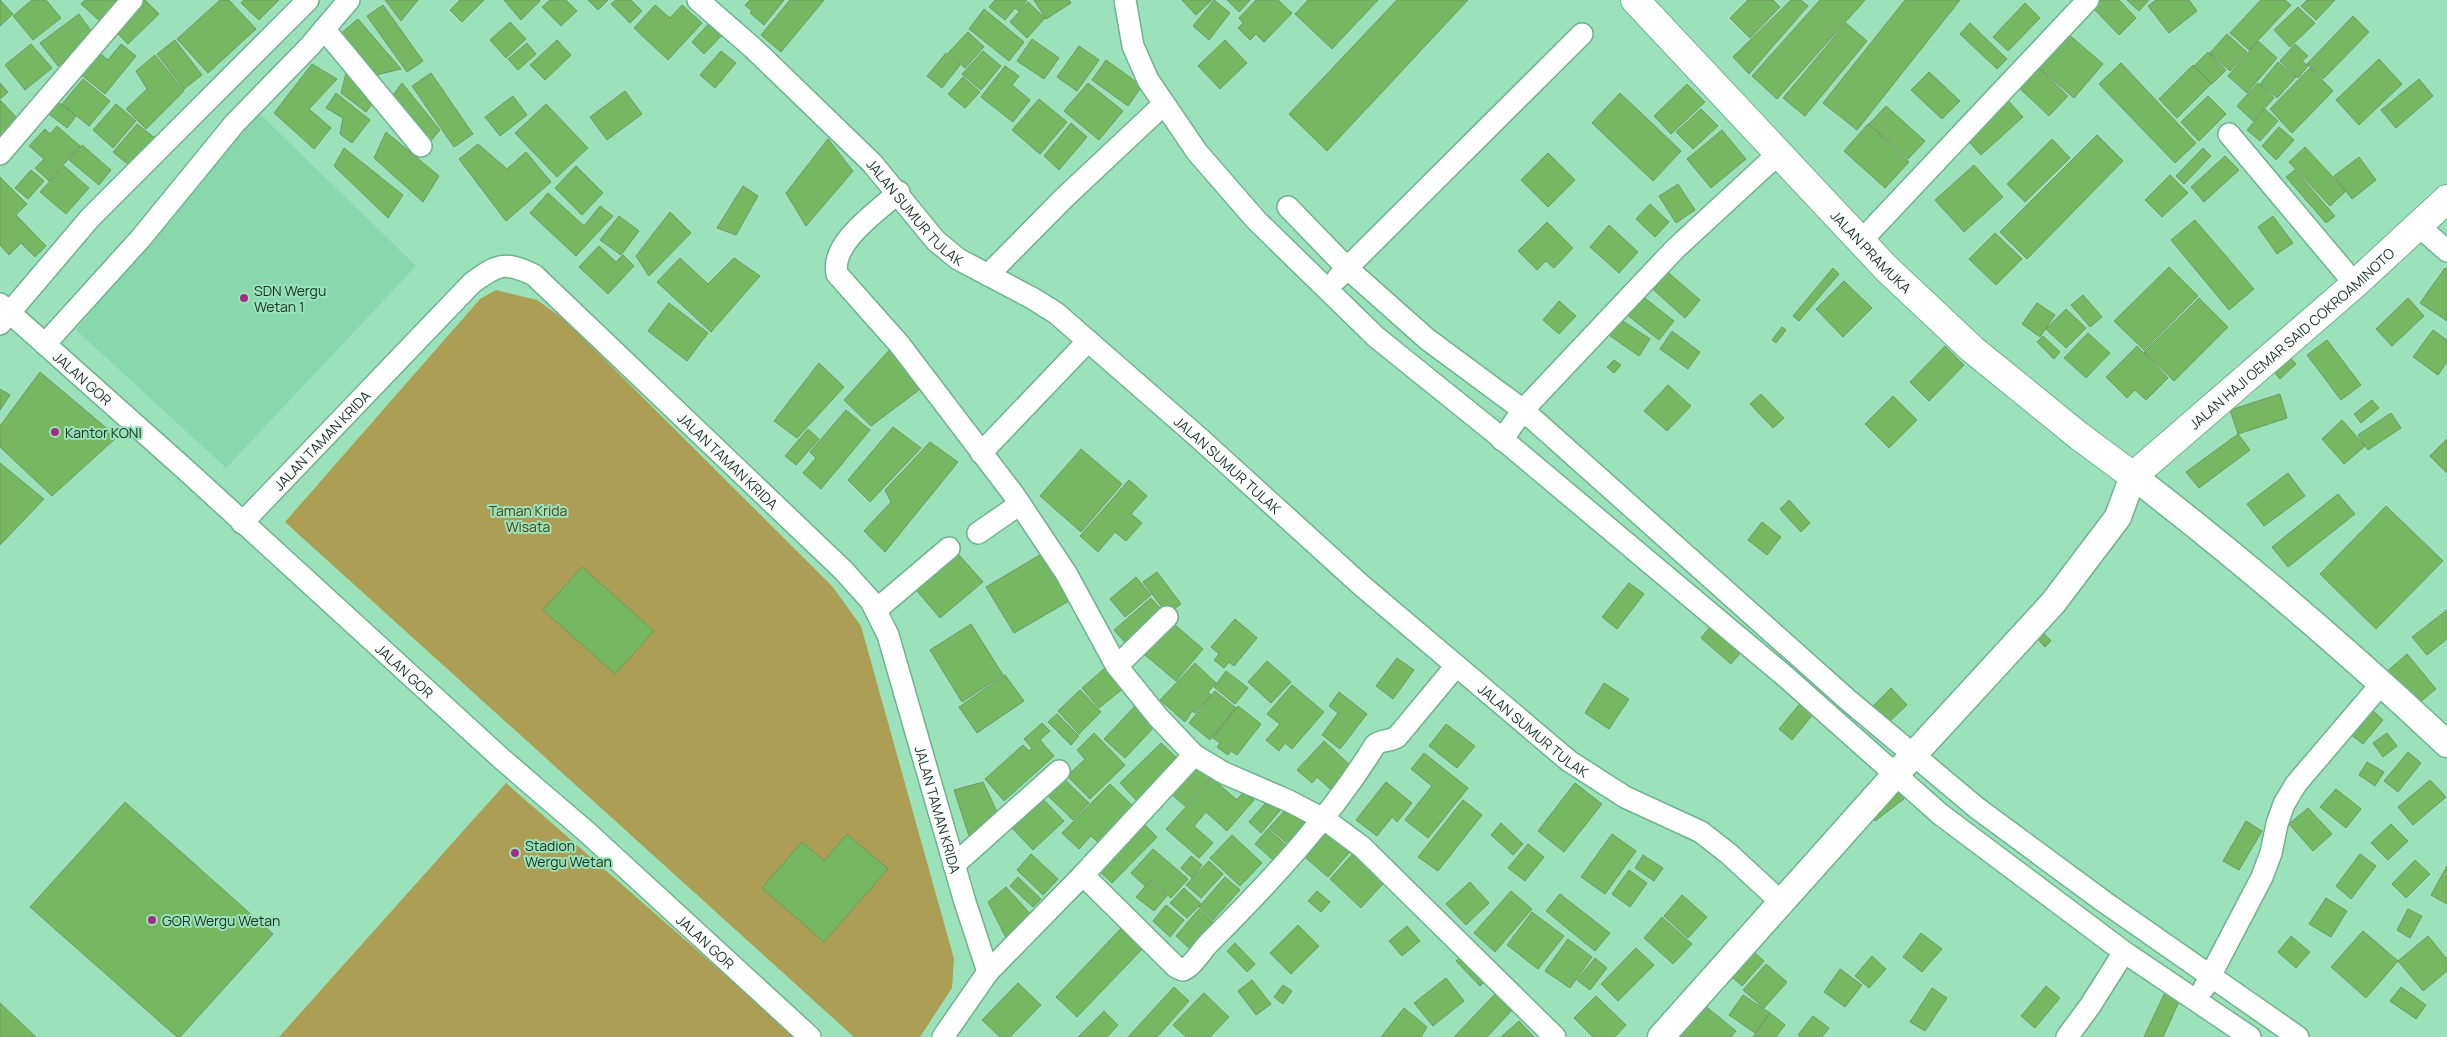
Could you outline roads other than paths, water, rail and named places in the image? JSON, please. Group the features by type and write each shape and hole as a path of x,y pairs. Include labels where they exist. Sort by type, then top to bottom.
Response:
{"main road":[{"name":"JALAN PRAMUKA","path":"1635,0 1778,154 1862,240 1886,268 1972,349 2079,436 2133,476"},
{"name":"JALAN HAJI OEMAR SAID COKROAMINOTO","path":"2133,476 2356,284 2420,227 2447,199"}],"street":[{"path":"0,154 132,0"},
{"path":"45,344 141,238 235,123 349,0"},
{"name":"JALAN SUMUR TULAK","path":"698,0 753,48 872,162 899,192 936,241 958,259 1032,298 1056,313 1198,437 1299,530 1569,761 1625,797 1701,832 1729,854 1782,903"},
{"path":"1125,0 1133,46 1148,80 1198,152 1256,220 1337,280 1427,339 1521,413 1736,601 1904,765 1989,853 2124,952 2204,988 2298,1037"},
{"path":"1862,240 2088,0"},
{"path":"8,316 90,218 302,2"},
{"path":"324,29 421,146"},
{"path":"1337,280 1582,34"},
{"path":"988,275 1064,198 1164,104"},
{"path":"2229,134 2356,284"},
{"path":"1504,437 1521,413 1675,249 1778,154"},
{"path":"899,192 854,232 835,261 837,274 900,345 1020,504 1066,573 1117,666 1158,717 1194,755 1224,773 1289,800 1322,818 1362,848 1555,1037"},
{"path":"1288,207 1376,337 1504,437 1786,677 1904,765 1977,808 2103,901 2204,988 2250,1037"},
{"path":"2420,227 2447,250"},
{"name":"JALAN TAMAN KRIDA","path":"242,523 472,283 489,270 512,265 534,275 843,570 872,601 888,635 954,865 988,972"},
{"name":"JALAN GOR","path":"8,316 45,344 502,760 588,833 810,1037"},
{"path":"981,453 1088,341"},
{"path":"1662,1037 1904,765 2053,603 2118,516 2133,476 2196,525 2382,683 2447,744"},
{"path":"978,533 1020,504"},
{"path":"876,610 949,548"},
{"path":"1117,666 1167,617"},
{"path":"1084,875 1176,967 1183,970 1233,919 1322,818 1375,745 1381,740 1391,741 1397,737 1456,666"},
{"path":"2204,988 2262,876 2271,853 2277,824 2284,804 2296,784 2382,683"},
{"path":"943,1037 988,972 1084,875 1194,755"},
{"path":"954,865 1059,771"},
{"path":"2067,1037 2090,1006 2124,952"}],"place":[{"name":"SDN Wergu Wetan 1","path":"244,298"},
{"name":"Kantor KONI","path":"55,432"},
{"name":"Stadion Wergu Wetan","path":"515,853"},
{"name":"GOR Wergu Wetan","path":"152,920"}],"park label":[{"name":"Taman Krida Wisata","path":"528,518"}]}
